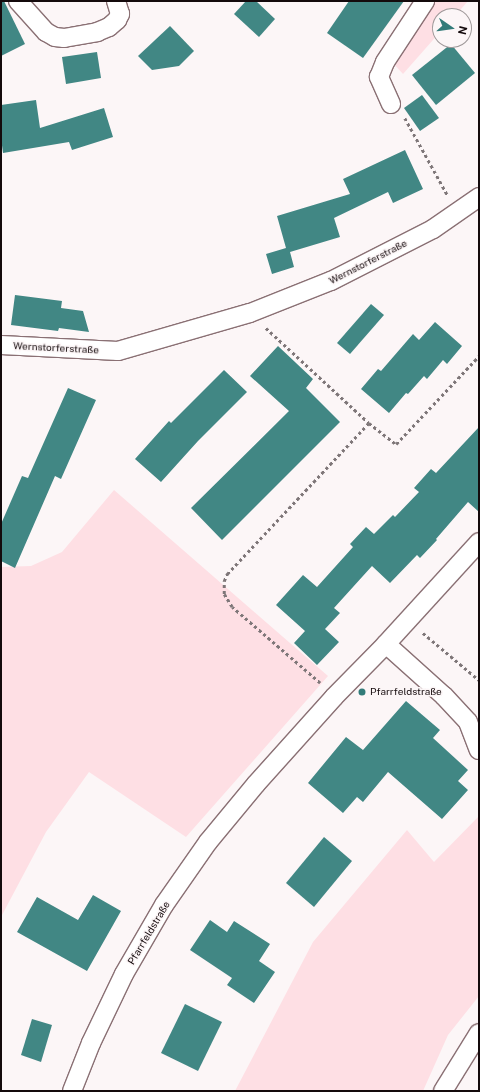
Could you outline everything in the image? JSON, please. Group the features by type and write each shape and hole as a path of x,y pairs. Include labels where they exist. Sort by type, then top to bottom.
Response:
{"street":[{"path":"18,1 46,32 55,37 64,38 97,32 109,27 117,20 120,14 116,1"},
{"path":"391,104 379,77 385,62 425,1"},
{"name":"Wernstorferstraße","path":"1,345 118,351 250,313 331,281 434,230 458,214 479,197"},
{"name":"Pfarrfeldstraße","path":"72,1091 91,1043 124,974 164,905 208,842 242,801 334,697 386,644 479,542"},
{"path":"386,644 444,696 468,722 479,750"},
{"path":"443,1091 479,1033"}],"path":[{"path":"391,104 402,111 458,214"},
{"path":"250,313 369,423 396,444 479,356"},
{"path":"334,697 232,607 224,594 224,581 227,574 369,423"},
{"path":"407,620 479,680"}],"shaded area":[{"path":"436,1 468,1 462,8 432,8 432,41 403,74 393,63"},
{"path":"114,490 328,676 186,837 89,772 46,832 1,917 1,567 31,566 62,552"},
{"path":"479,816 479,996 448,1035 423,1091 235,1091 313,942 407,830 434,862"}],"building":[{"path":"1,1 4,1 25,44 1,56"},
{"path":"246,1 256,1 275,19 259,37 234,14"},
{"path":"349,1 404,1 363,58 327,33"},
{"path":"170,26 194,51 179,66 152,70 138,56"},
{"path":"446,48 454,48 475,73 436,105 412,75"},
{"path":"97,52 101,78 66,84 62,57"},
{"path":"422,95 439,118 420,131 404,108"},
{"path":"36,100 40,128 104,108 113,137 72,150 69,142 3,153 1,138 1,105"},
{"path":"405,150 423,189 393,203 388,192 334,218 340,237 290,252 294,267 272,274 266,254 286,248 277,216 350,194 343,179"},
{"path":"15,295 62,301 61,308 83,311 89,332 59,328 58,331 11,325"},
{"path":"371,304 384,315 350,354 337,343"},
{"path":"435,322 462,346 447,364 443,360 427,379 424,376 408,394 406,393 389,413 361,389 378,369 381,371 413,334 419,340"},
{"path":"278,346 313,379 306,388 340,422 222,540 191,508 289,411 250,376"},
{"path":"224,370 247,392 198,441 161,482 135,459 169,421 171,423"},
{"path":"68,388 96,400 61,479 55,476 15,568 1,561 1,524 22,476 28,478"},
{"path":"479,427 479,512 468,502 420,558 417,555 390,583 372,566 334,608 340,613 325,629 339,642 317,665 294,643 305,631 276,605 303,575 317,587 353,547 350,544 366,527 374,534 393,515 395,517 419,492 414,488 431,469 436,473"},
{"path":"406,701 440,730 433,738 468,770 458,781 468,790 442,819 388,772 363,802 357,797 343,813 308,783 346,737 363,750"},
{"path":"324,837 352,861 314,907 286,883"},
{"path":"93,895 121,911 87,971 17,932 37,897 78,920"},
{"path":"210,920 227,932 234,921 270,944 259,961 275,972 254,1003 227,985 232,978 190,950"},
{"path":"185,1004 222,1022 198,1071 161,1053"},
{"path":"32,1019 52,1025 41,1062 21,1055"}],"place":[{"name":"Pfarrfeldstraße","path":"362,692"}]}
